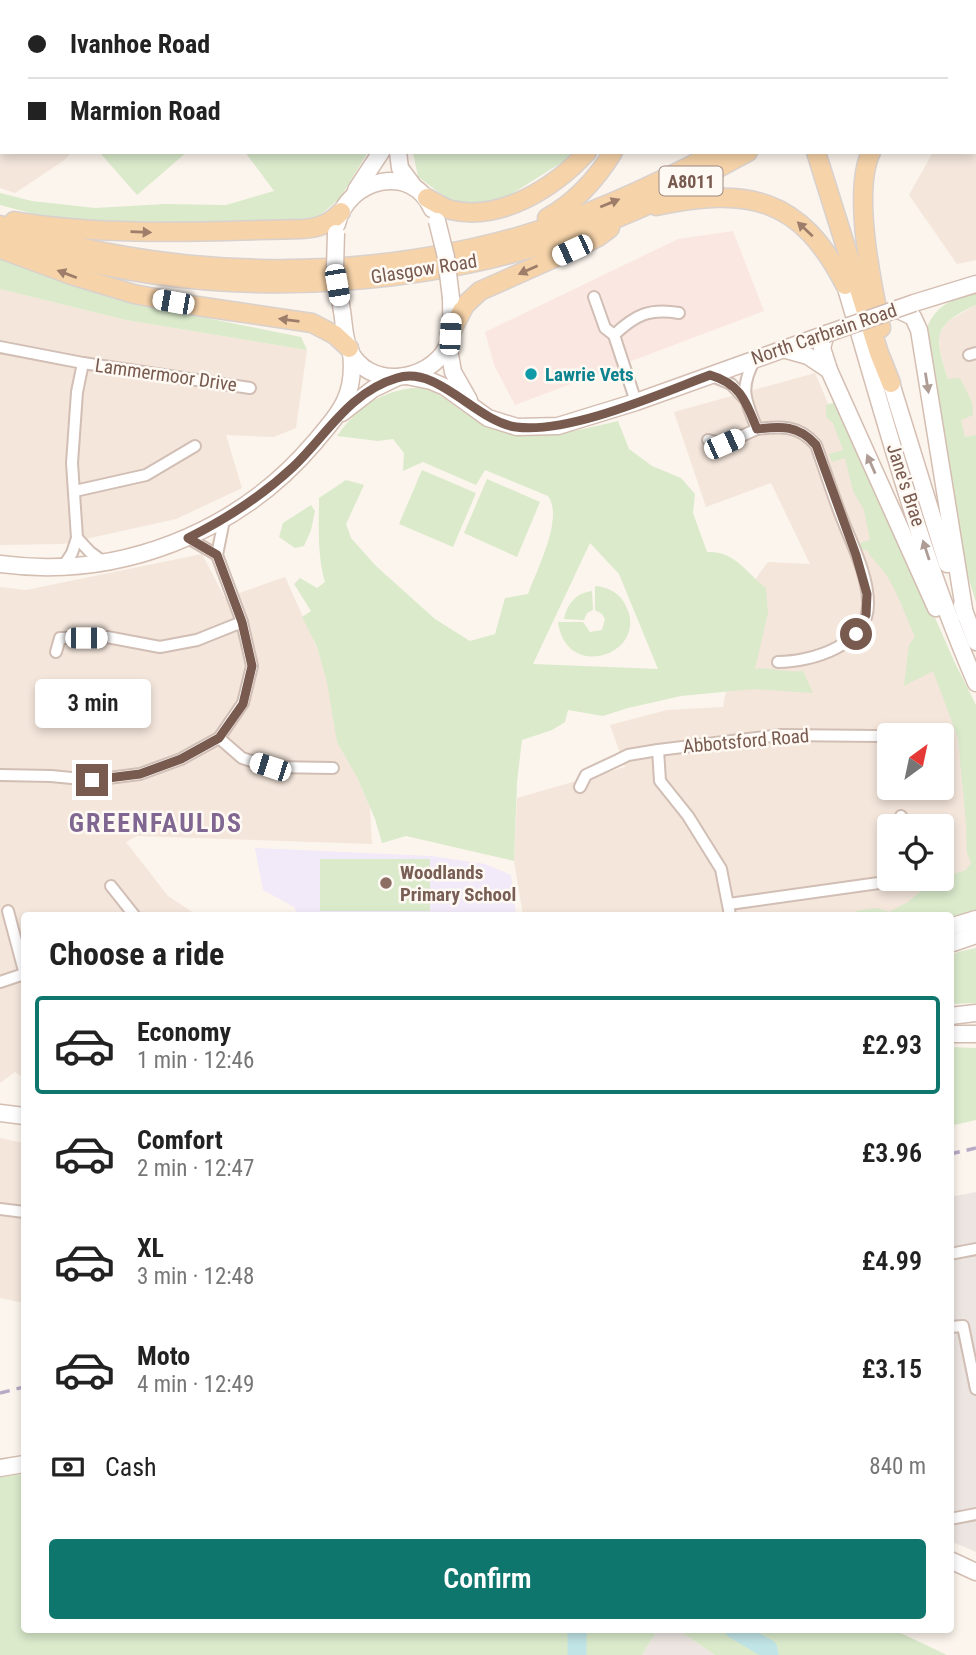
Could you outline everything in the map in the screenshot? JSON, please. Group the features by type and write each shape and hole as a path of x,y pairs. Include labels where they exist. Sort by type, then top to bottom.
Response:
{"main road":[{"path":"422,194 449,210 478,212 498,209 533,196 576,165 585,154"},
{"path":"517,236 565,209 582,194 612,154"},
{"name":"Glasgow Road","path":"0,225 50,241 99,252 171,263 242,269 306,269 380,264 457,251 517,236 613,202 712,154"},
{"name":"Glasgow Road","path":"0,238 76,259 175,276 255,282 323,282 382,277 493,258 585,230 632,211 744,154"},
{"path":"806,154 838,254 845,285"},
{"path":"817,154 879,353 891,383"},
{"path":"871,154 865,172 864,215 891,383"},
{"path":"449,339 465,305 480,291 598,237 632,211 701,197 745,198 762,202 795,220 813,235 834,263 845,285"},
{"path":"0,217 64,228 152,232 318,228 331,222 341,212"},
{"path":"0,248 74,276 134,294 312,323 335,335 350,350"}],"street":[{"path":"0,564 64,567 104,563 153,552 224,520 295,465 334,419 352,384 350,350 335,268 336,233 341,212 380,154"},
{"path":"398,154 400,168 422,194 437,221 446,257 451,298 449,339 457,380 476,410"},
{"path":"353,195 383,180 395,181 422,194"},
{"name":"North Carbrain Road","path":"403,377 431,381 445,387 488,418 517,427 558,426 636,402 896,309 915,317 951,286 976,278"},
{"name":"North Carbrain Road","path":"939,296 976,284"},
{"name":"Jane's Brae","path":"845,285 899,465 957,639 976,683"},
{"path":"939,296 922,319 915,317 965,615"},
{"path":"594,297 605,328 614,335 636,402"},
{"path":"614,335 630,319 660,310 679,313"},
{"path":"826,334 822,348 828,370 931,597 942,619 957,639"},
{"path":"334,419 373,389 420,373 433,363 449,339"},
{"name":"Lammermoor Drive","path":"0,347 83,363 250,388"},
{"path":"783,349 808,356 828,370"},
{"path":"350,350 360,362 378,374 403,377"},
{"path":"744,398 746,380 755,359"},
{"name":"Lammermoor Drive","path":"64,567 77,538 73,453 83,363"},
{"path":"710,375 731,384 744,398 757,429"},
{"name":"Jane's Brae","path":"891,383 976,642"},
{"path":"708,440 724,444 757,429 792,428 808,436 816,445 856,555 868,604 863,624 856,634 807,660 778,662"},
{"path":"75,491 146,475 195,446"},
{"path":"0,775 92,780 140,774 181,759 219,738 243,704 252,666 242,622 217,555 224,520"},
{"path":"77,538 104,563"},
{"path":"188,538 217,555"},
{"path":"56,652 60,638 107,638 160,647 197,640 242,622"},
{"name":"Abbotsford Road","path":"580,787 586,775 628,755 781,734 877,736"},
{"path":"219,738 242,758 270,767 333,768"},
{"name":"Abbotsford Road","path":"658,750 660,781 688,816 721,869 730,909"},
{"path":"730,909 877,884"},
{"path":"111,886 132,912"},
{"path":"8,911 21,961"},
{"path":"954,925 976,919"},
{"path":"954,943 976,935"},
{"path":"0,982 21,974"},
{"path":"954,1008 975,1014"},
{"path":"954,1016 975,1014"},
{"path":"954,1034 976,1034"},
{"path":"0,1112 21,1116"},
{"path":"0,1209 21,1212"},
{"path":"954,1253 976,1249"},
{"path":"954,1326 976,1323"},
{"path":"963,1326 976,1389"},
{"path":"0,1468 21,1464"},
{"path":"954,1518 976,1514"},
{"path":"954,1561 973,1567"}],"shaded area":[{"path":"0,154 70,154 15,193 0,188"},
{"path":"932,154 976,154 976,260 957,264 909,195"},
{"path":"733,231 764,311 515,405 494,365 485,332 678,239"},
{"path":"0,289 126,320 307,350 296,428 274,437 226,435 242,488 176,519 63,544 0,545"},
{"path":"976,305 976,435 965,437 940,352 939,336 946,322"},
{"path":"815,373 974,744 976,876 954,890 954,814 877,814 877,891 953,891 921,912 522,912 514,861 517,798 625,767 610,725 667,710 723,707 745,593 768,562 810,564 771,483 706,507 674,412"},
{"path":"202,554 225,598 285,577 317,648 357,777 370,807 372,844 137,836 126,842 168,896 192,912 21,912 21,1076 15,1072 0,1083 0,587 26,590"},
{"name":"Woodlands Primary School","path":"255,848 431,856 485,864 511,875 516,912 296,912 294,907 263,890"},
{"path":"0,1138 21,1142 21,1302 0,1298"},
{"path":"976,1192 976,1552 954,1543 954,1196"},
{"path":"656,1633 683,1633 715,1655 642,1655"}],"green space":[{"path":"101,154 185,154 137,195"},
{"path":"246,154 367,154 340,198 319,216 291,221 57,220 0,205 0,193 32,201 95,208 165,204 226,205 274,191"},
{"path":"413,154 571,154 502,200 455,204 418,177"},
{"path":"0,258 123,301 301,337 307,350 126,320 0,289"},
{"path":"976,291 976,305 944,326 939,342 948,379 960,378 972,402 973,415 961,420 965,437 976,435 976,602 958,545 926,330 940,309 952,300"},
{"path":"400,390 428,390 488,425 525,435 560,434 618,421 629,449 652,466 681,478 695,494 693,513 707,552 717,552 733,559 766,588 768,613 755,669 803,671 813,693 753,689 681,696 603,716 568,710 565,722 552,730 522,740 517,782 514,861 406,836 382,843 357,777 337,742 327,682 317,647 302,617 311,611 294,584 300,578 317,588 325,582 320,551 319,498 346,480 364,485 346,524 351,538 376,566 435,619 470,641 495,634 505,598 528,594 547,544 553,517 548,496 485,470 476,485 423,462 403,471 404,453 393,439 378,441 337,436 361,409","holes":["590,543 619,574 658,669 533,664"]},
{"path":"839,401 976,705 976,913 954,920 954,912 889,912 921,891 954,891 954,874 966,870 971,863 967,853 958,738 933,671 904,686 909,645 915,637 887,576 867,550 862,550 860,543 870,540 864,510 853,491 845,458 832,462 829,454 843,450 833,423 826,417 826,405"},
{"path":"422,470 476,493 453,547 399,524"},
{"path":"487,479 540,502 517,557 464,533"},
{"path":"311,505 315,511 311,530 304,546 295,548 279,537 283,523"},
{"path":"595,586 617,594 626,606 630,623 627,637 617,648 604,655 589,656 575,652 564,641 558,622 583,622 590,632 602,630 605,619 595,610"},
{"path":"592,591 593,610 587,613 584,620 564,619 573,600"},
{"path":"320,859 430,859 430,911 320,911"},
{"path":"877,908 889,912 856,912"},
{"path":"976,948 976,1003 954,1004 954,954"},
{"path":"954,1047 976,1048 976,1120 954,1125"},
{"path":"21,1474 21,1633 656,1633 642,1655 0,1655 0,1477"},
{"path":"683,1633 900,1633 947,1655 715,1655"}],"waterway":[{"path":"577,1633 577,1655"},
{"path":"741,1633 768,1649 769,1655"}],"railway":[{"path":"954,1153 976,1148"},
{"path":"0,1393 21,1388"}],"place":[{"name":"Lawrie Vets","path":"531,374"},
{"name":"Woodlands Primary School","path":"386,883"}],"district":[{"name":"GREENFAULDS","path":"156,823"}],"route":[{"path":"92,780 140,774 181,759 219,738 243,704 252,666 242,622 217,555 188,538 224,520 275,483 295,465 334,419 373,389 398,377 431,381 445,387 488,418 517,427 558,426 593,417 710,375 731,384 744,398 757,429 783,426 792,428 801,431 816,445 856,555 867,594 866,615 856,634"}]}
